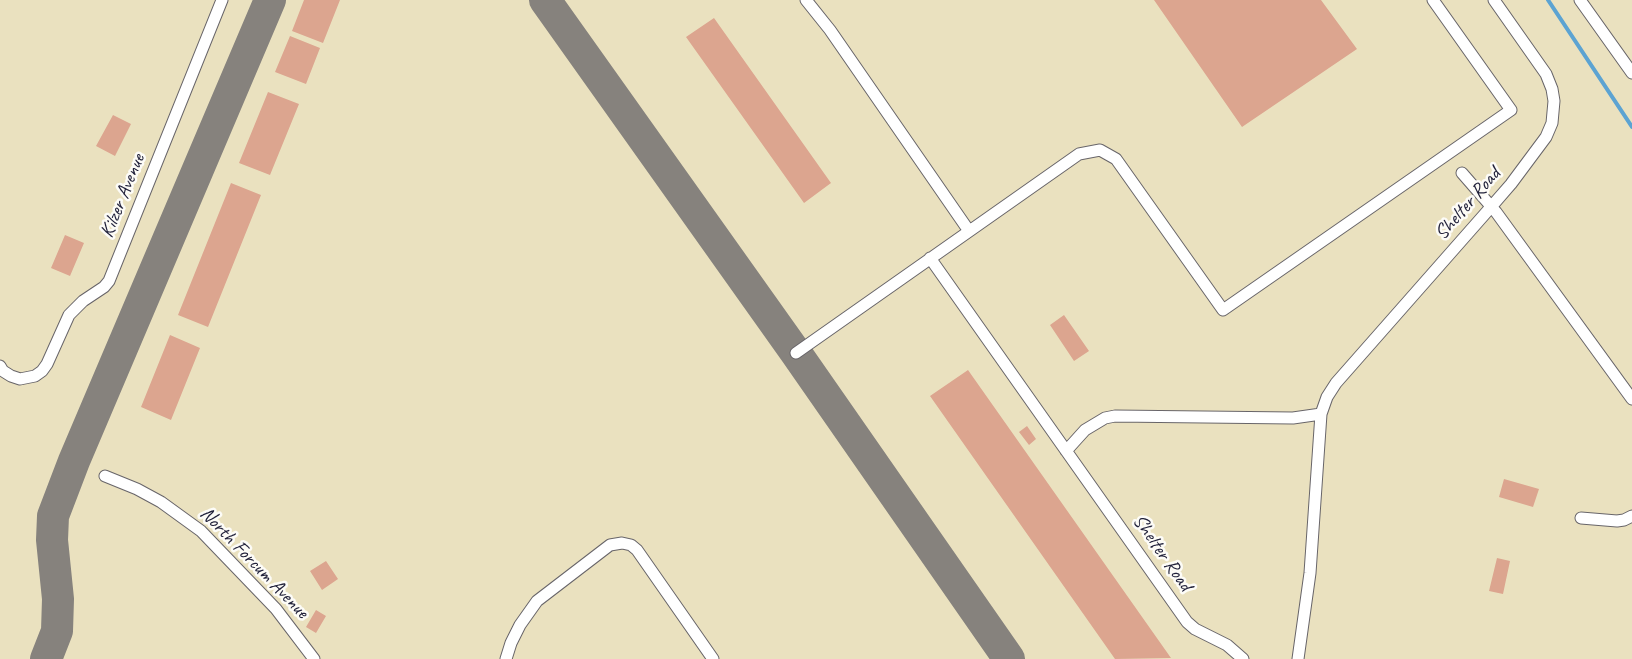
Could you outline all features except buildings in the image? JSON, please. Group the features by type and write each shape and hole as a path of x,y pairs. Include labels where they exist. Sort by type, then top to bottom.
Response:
{"street":[{"name":"Kilzer Avenue","path":"0,366 3,371 11,376 24,379 35,376 42,371 69,315 83,301 104,288 109,281 222,0"},
{"path":"806,0 830,30 969,232"},
{"path":"796,353 1079,154 1100,150 1116,159 1223,310 1511,110 1433,0"},
{"name":"Shelter Road","path":"1298,659 1310,573 1321,414 1327,397 1336,383 1491,207 1546,137 1552,123 1554,101 1546,74 1494,0"},
{"path":"1580,0 1632,73"},
{"path":"1462,173 1491,207 1632,399"},
{"name":"Shelter Road","path":"930,258 1188,622 1195,629 1228,645 1243,659"},
{"path":"1066,451 1084,430 1105,418 1115,416 1293,418 1321,414"},
{"name":"North Forcum Avenue","path":"105,476 137,489 161,502 201,531 276,609 314,659"},
{"path":"1581,518 1617,521 1632,516"},
{"path":"506,659 520,624 537,601 610,545 622,543 631,545 637,550 713,659"}],"waterway":[{"path":"1548,0 1632,127"}],"taxiway":[{"path":"46,659 57,631 58,599 52,540 53,516 74,461 270,0"},
{"path":"545,0 796,353 1009,659"}]}
